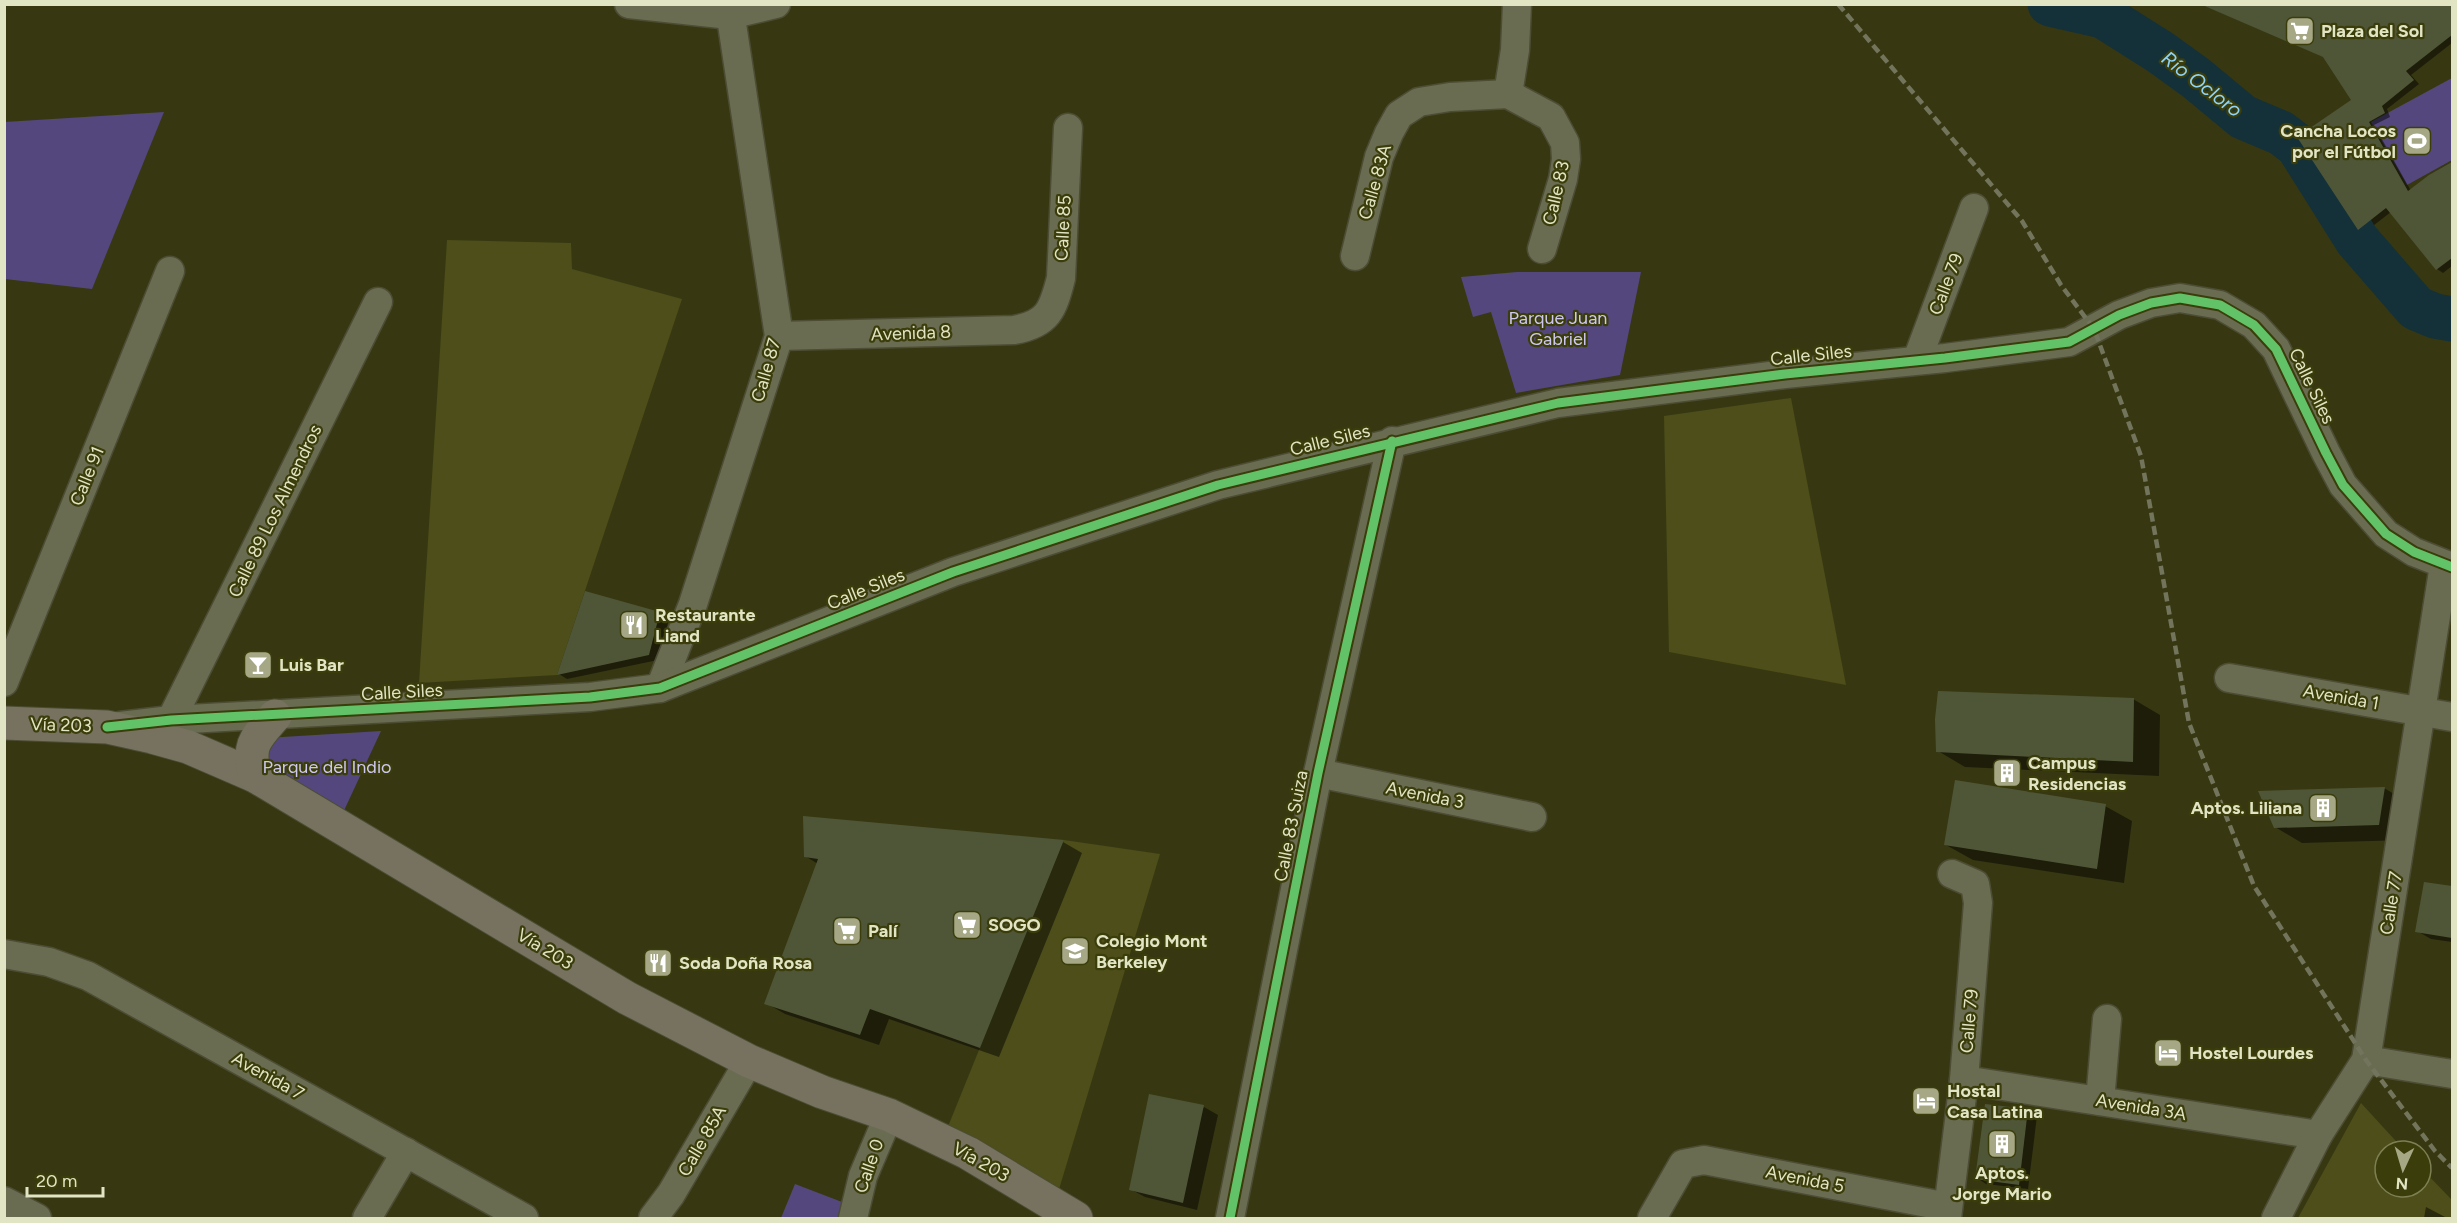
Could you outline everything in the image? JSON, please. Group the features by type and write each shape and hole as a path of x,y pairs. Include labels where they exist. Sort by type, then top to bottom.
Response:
{"main road":[{"path":"255,776 250,757 254,742 275,716"},
{"name":"Vía 203","path":"4,723 107,727 188,747 255,776 627,998 749,1061 822,1092 889,1114 968,1153 1076,1218"}],"street":[{"path":"629,4 730,10 776,4"},
{"path":"1508,94 1515,50 1517,4"},
{"name":"Calle 87","path":"660,688 693,604 779,336 730,10"},
{"name":"Calle 83","path":"1508,94 1551,117 1564,143 1566,159 1563,179 1542,249"},
{"name":"Calle 83A","path":"1355,256 1379,157 1399,115 1419,102 1450,97 1508,94"},
{"name":"Calle 85","path":"1041,321 1055,302 1061,278 1068,128"},
{"name":"Calle 79","path":"1917,360 1974,208"},
{"name":"Calle 91","path":"4,682 170,271"},
{"name":"Calle Siles","path":"107,727 171,720 590,697 660,688 953,572 1218,485 1392,441 1558,403 1785,374 2069,342 2119,315 2180,298 2220,305 2254,325 2276,349 2343,484 2386,534 2414,552 2448,566"},
{"name":"Calle 89 Los Almendros","path":"171,720 378,302"},
{"name":"Avenida 8","path":"779,336 1014,330 1029,328 1041,321"},
{"name":"Calle 83 Suiza","path":"1230,1218 1318,773 1392,441"},
{"name":"Calle 77","path":"2276,1218 2318,1135 2366,1060 2422,711 2448,566"},
{"name":"Avenida 1","path":"2229,678 2452,717"},
{"name":"Avenida 3","path":"1318,773 1532,817"},
{"name":"Calle 79","path":"1948,1213 1964,1080 1978,903 1975,884 1952,874"},
{"name":"Avenida 7","path":"4,954 49,962 88,976 524,1218"},
{"path":"2100,1101 2108,1019"},
{"path":"2366,1060 2452,1074"},
{"name":"Calle 85A","path":"653,1218 671,1194 749,1061"},
{"name":"Avenida 3A","path":"1964,1080 2318,1135"},
{"name":"Calle 0","path":"853,1218 863,1176 889,1114"},
{"path":"367,1218 406,1152"},
{"name":"Avenida 5","path":"1652,1218 1683,1164 1704,1160 1948,1213"},
{"path":"4,1201 37,1218"}],"shaded area":[{"path":"447,240 571,243 572,269 682,299 557,675 419,683"},
{"path":"1791,398 1846,685 1669,652 1664,416"},
{"name":"Colegio Mont Berkeley","path":"1064,840 1160,854 1057,1196 947,1129"},
{"path":"2361,1103 2394,1139 2373,1139 2373,1199 2433,1199 2433,1180 2452,1200 2452,1218 2298,1218"}],"green space":[{"name":"Cancha Locos por el Fútbol","path":"2452,78 2452,160 2407,185 2371,122"},
{"path":"164,112 92,289 5,279 5,122"},
{"name":"Parque Juan Gabriel","path":"1517,272 1641,272 1620,375 1516,393 1491,312 1473,317 1461,277"},
{"name":"Parque del Indio","path":"381,731 341,817 255,762 266,738"},
{"path":"795,1184 842,1202 839,1218 781,1218"}],"building":[{"path":"2200,4 2452,4 2452,35 2406,71 2414,80 2382,106 2385,113 2369,122 2408,191 2429,175 2452,162 2452,258 2436,270 2386,208 2358,230 2297,137 2351,100 2323,57"},
{"path":"585,591 660,612 649,655 557,675"},
{"path":"1938,691 2134,698 2133,762 1936,752 1935,719"},
{"path":"1955,780 2106,804 2097,869 1944,845"},
{"name":"Aptos. Liliana","path":"2385,787 2379,825 2274,828 2258,791"},
{"path":"803,816 1064,840 980,1048 870,1009 860,1035 764,1004 818,859 804,857"},
{"path":"2424,882 2452,886 2452,938 2415,932"},
{"path":"1149,1094 1204,1105 1183,1203 1129,1190"},
{"name":"Aptos. Jorge Mario","path":"1985,1104 2028,1109 2019,1185 1975,1179"}],"waterway":[{"name":"Río Ocloro","path":"2050,4 2103,16 2160,52 2243,117 2281,133 2298,146 2357,240 2416,308 2435,316 2452,319"}],"railway":[{"path":"1838,4 2022,221 2061,285 2094,329 2141,456 2189,723 2254,886 2366,1060 2435,1151 2452,1168"}],"cycle path":[{"path":"107,727 171,720 590,697 660,688 953,572 1218,485 1558,403 1785,374 1945,358 2069,342 2119,315 2151,303 2180,298 2220,305 2254,325 2276,349 2343,485 2386,534 2414,552 2452,567"},
{"path":"1230,1218 1318,773 1392,441"}],"place":[{"name":"Plaza del Sol","path":"2300,31"},
{"name":"Cancha Locos por el Fútbol","path":"2417,141"},
{"name":"Restaurante Liand","path":"634,625"},
{"name":"Luis Bar","path":"258,665"},
{"name":"Campus Residencias","path":"2007,773"},
{"name":"Aptos. Liliana","path":"2323,808"},
{"name":"SOGO","path":"967,925"},
{"name":"Palí","path":"847,931"},
{"name":"Colegio Mont Berkeley","path":"1075,951"},
{"name":"Soda Doña Rosa","path":"658,963"},
{"name":"Hostel Lourdes","path":"2168,1053"},
{"name":"Hostal Casa Latina","path":"1926,1101"},
{"name":"Aptos. Jorge Mario","path":"2002,1144"}]}
